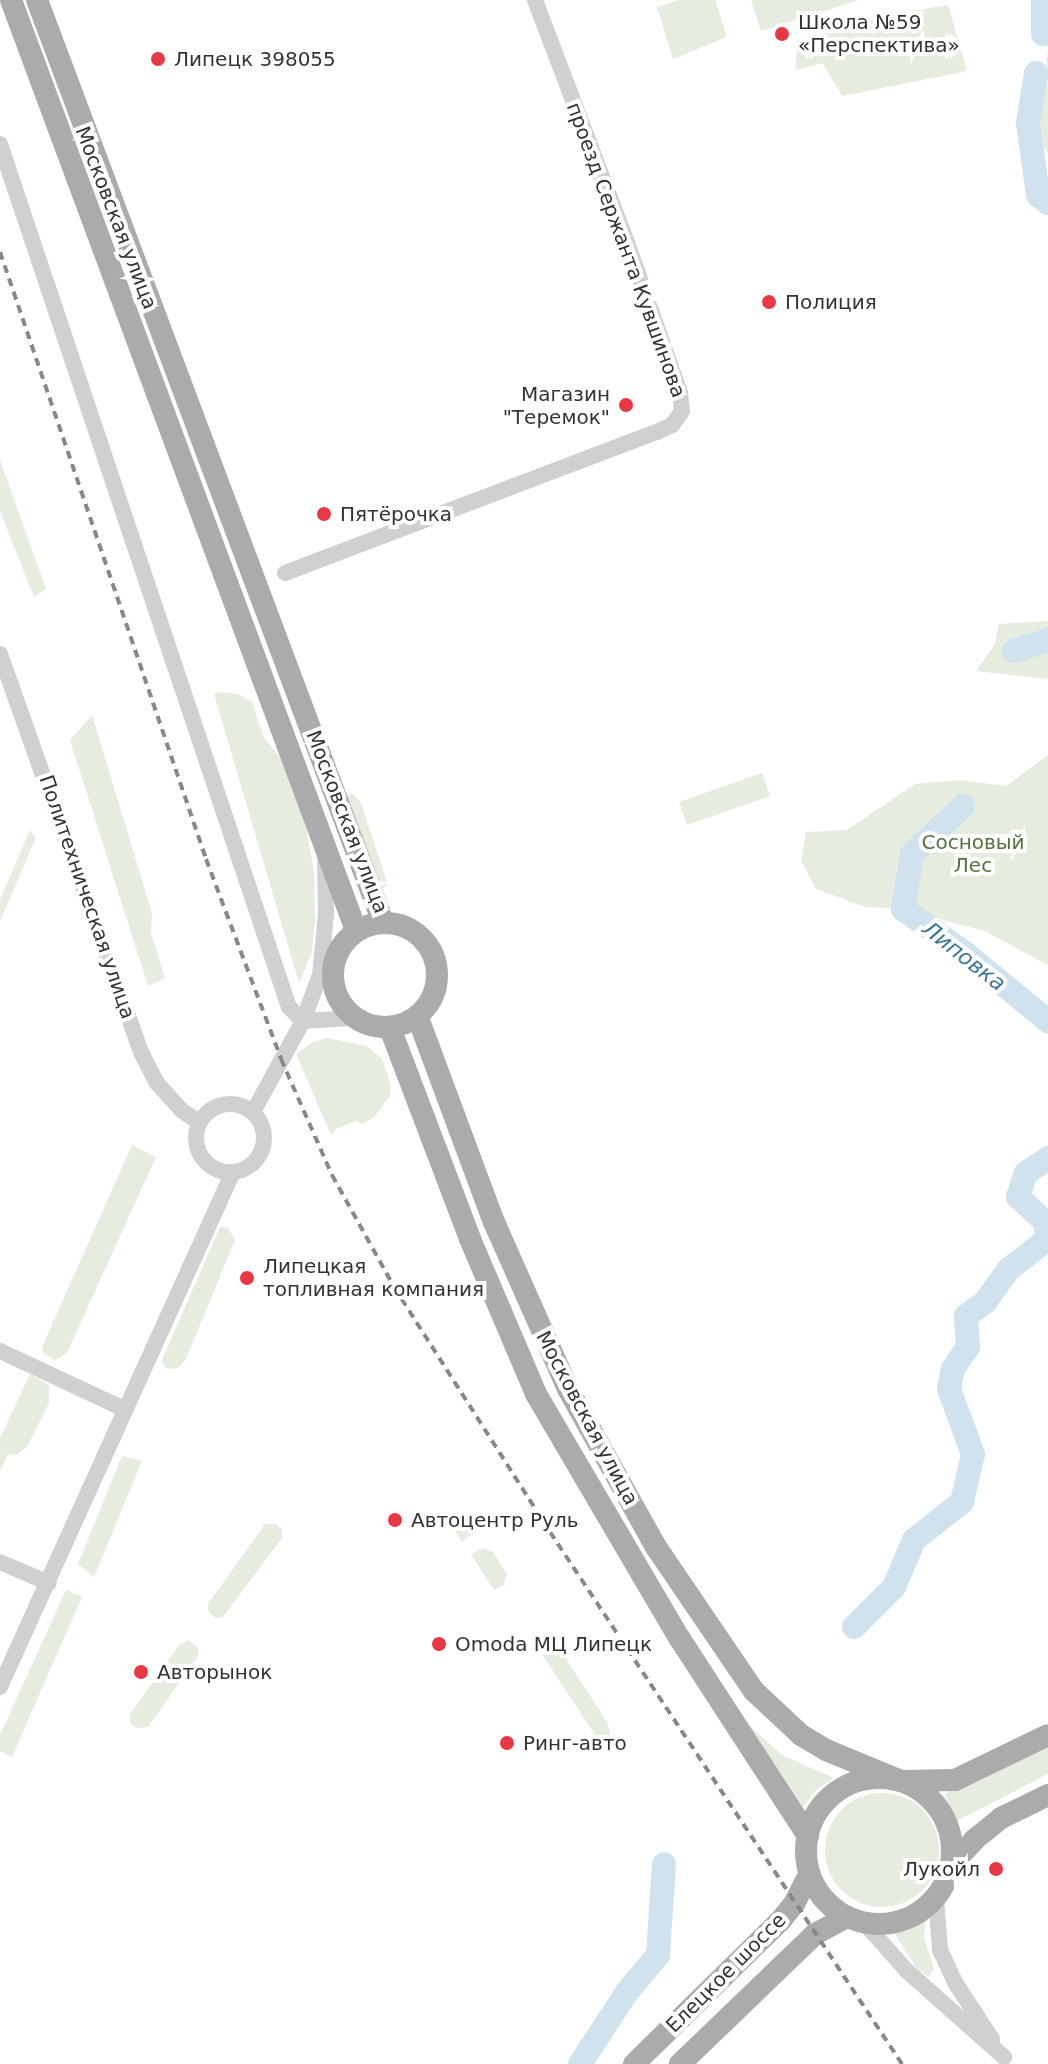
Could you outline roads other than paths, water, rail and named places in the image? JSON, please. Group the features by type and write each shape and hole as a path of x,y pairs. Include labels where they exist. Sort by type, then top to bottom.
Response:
{"main road":[{"name":"Московская улица","path":"11,0 356,930 338,951"},
{"name":"Московская улица","path":"37,0 382,920 413,930 433,957 437,977 434,994 418,1018 523,1294 568,1389 656,1547 735,1668 775,1715 826,1750 901,1781"},
{"path":"356,930 382,920"},
{"path":"338,951 336,984 340,999 353,1018 372,1027 390,1028 418,1018"},
{"name":"Московская улица","path":"390,1028 470,1239 536,1394 680,1639 808,1836"},
{"path":"1048,1735 955,1780 870,1779 840,1789 815,1817 808,1836 809,1874 824,1900 857,1921 910,1918 936,1899 951,1865 974,1840 1001,1818 1048,1795"},
{"path":"901,1781 931,1799 944,1815 951,1832 951,1865"},
{"name":"Елецкое шоссе","path":"634,2064 781,1920 794,1904 809,1874"},
{"name":"Елецкое шоссе","path":"680,2064 815,1934 857,1921"}],"street":[{"name":"проезд Сержанта Кувшинова","path":"285,573 657,432 672,425 682,411 680,393 628,245 535,0"},
{"path":"0,144 289,1007 303,1021 353,1018"},
{"name":"Политехническая улица","path":"0,654 142,1054 157,1083 181,1110 199,1122"},
{"path":"253,1112 303,1021 320,975 327,890 322,835"},
{"path":"320,975 338,951"},
{"path":"231,1103 253,1112 264,1132 264,1143 253,1163 233,1172 209,1165 196,1145 199,1122 219,1105 231,1103"},
{"path":"0,1687 233,1172"},
{"path":"0,1351 124,1409"},
{"path":"0,1562 49,1583"},
{"path":"936,1899 940,1950 956,1984 1006,2060"},
{"path":"857,1921 907,1971 1006,2060"}],"waterway":[{"name":"Липовка","path":"1043,0 1043,34"},
{"name":"Липовка","path":"1036,73 1028,123 1038,195 1048,203"},
{"name":"Липовка","path":"1014,651 1048,640"},
{"name":"Липовка","path":"963,806 912,854 903,909 966,954 1048,1021"},
{"name":"Липовка","path":"854,1627 894,1587 914,1540 962,1502 973,1454 949,1389 953,1369 968,1347 966,1316 985,1302 1009,1269 1048,1239 1045,1222 1018,1197 1026,1173 1048,1158"},
{"name":"Липовка","path":"580,2064 627,1992 658,1955 664,1864"}],"railway":[{"path":"0,252 206,859 281,1059 332,1175 394,1287 550,1532 902,2064"}],"place":[{"name":"Школа №59 «Перспектива»","path":"782,34"},
{"name":"Липецк 398055","path":"158,59"},
{"name":"Полиция","path":"769,302"},
{"name":"Магазин \"Теремок\"","path":"626,405"},
{"name":"Пятёрочка","path":"324,514"},
{"name":"Липецкая топливная компания","path":"247,1278"},
{"name":"Автоцентр Руль","path":"395,1520"},
{"name":"Omoda МЦ Липецк","path":"439,1644"},
{"name":"Авторынок","path":"141,1672"},
{"name":"Ринг-авто","path":"507,1743"},
{"name":"Лукойл","path":"996,1869"}],"park label":[{"name":"Сосновый Лес","path":"973,854"}]}
